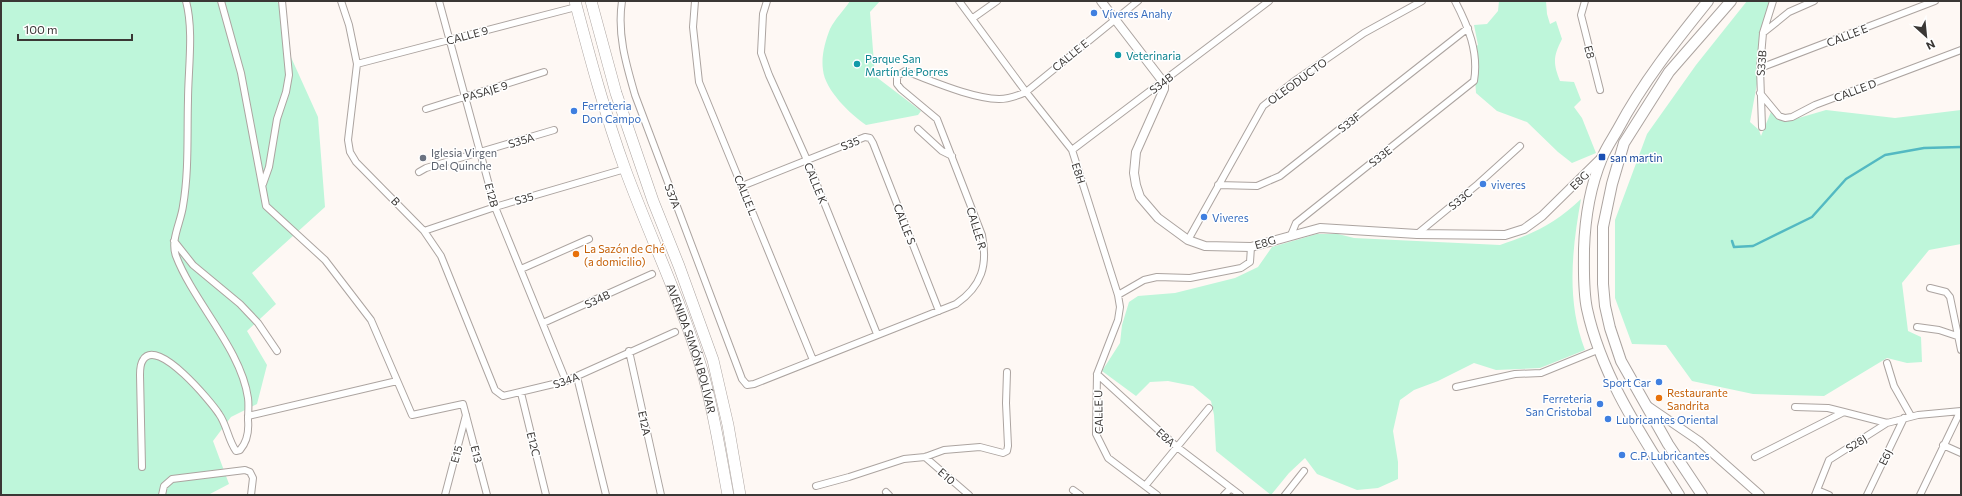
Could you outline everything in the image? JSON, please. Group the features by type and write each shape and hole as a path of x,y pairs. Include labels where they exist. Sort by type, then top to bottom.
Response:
{"highway":[{"name":"AVENIDA SIMÓN BOLÍVAR","path":"591,1 618,100 653,201 679,266 713,360 736,468 740,495"},
{"name":"AVENIDA SIMÓN BOLÍVAR","path":"575,4 601,96 625,169 670,281 702,370 714,416 728,495"}],"main road":[{"path":"1679,495 1632,421 1600,349 1587,309 1584,278 1585,225 1592,190 1602,157 1627,112 1654,70 1708,1"},
{"path":"1702,495 1644,403 1621,361 1610,328 1603,284 1603,227 1612,184 1624,143 1670,72 1731,1"},
{"path":"1699,13 1712,23"}],"street":[{"path":"142,467 140,375 142,361 146,356 153,355 164,359 186,375 206,396 220,416 236,451 240,450 247,441 248,399 243,377 220,333 193,290 176,255 174,241 183,206 187,148 190,60 186,1"},
{"path":"221,1 241,74 266,206 325,260 371,320 412,415 463,404 467,413"},
{"path":"263,185 269,167 277,119 286,92 289,75 282,1"},
{"name":"B","path":"341,1 349,25 357,64 348,140 350,152 356,162 424,231 441,256 498,394"},
{"name":"E12B","path":"439,1 495,207 566,381"},
{"name":"S37A","path":"622,1 620,16 623,53 635,95 742,379 747,385"},
{"name":"CALLE L","path":"695,1 692,27 699,82 813,360"},
{"name":"CALLE K","path":"767,1 762,31 761,53 769,76 807,160 877,334"},
{"name":"E8H","path":"959,1 974,18 1026,92 1072,150 1118,295 1120,307 1118,320 1097,374"},
{"path":"974,18 997,1"},
{"path":"1101,1 1163,81"},
{"name":"CALLE E","path":"1026,92 1115,18 1138,1"},
{"name":"S34B","path":"1072,150 1269,1"},
{"name":"OLEODUCTO","path":"1188,240 1263,106 1293,82 1364,33 1422,1"},
{"path":"1455,1 1468,28"},
{"name":"E8","path":"1585,1 1580,15 1600,90"},
{"name":"S33B","path":"1762,127 1760,68 1763,33 1773,1"},
{"path":"1763,33 1789,12 1814,1"},
{"name":"CALLE E","path":"1760,68 1935,1"},
{"name":"CALLE 9","path":"357,64 450,40 575,4"},
{"name":"S33F","path":"1218,185 1257,186 1280,176 1468,28"},
{"name":"S33E","path":"1291,235 1296,223 1474,81 1476,69 1468,28"},
{"name":"CALLE D","path":"1760,93 1779,116 1784,118 1792,117 1816,105 1961,50"},
{"name":"CALLE R","path":"747,385 754,384 877,334 939,311 968,295 982,273 986,252 982,234 938,119 897,84 898,76 901,72 905,71 956,89 999,99 1014,98 1026,92"},
{"name":"PASAJE 9","path":"426,109 544,72"},
{"name":"E8G","path":"1163,81 1164,89 1136,152 1134,168 1136,185 1140,197 1158,218 1188,240 1205,246 1251,247 1320,228 1417,234 1505,235 1514,233 1542,216 1602,157"},
{"path":"918,129 942,151 952,156"},
{"name":"S35A","path":"419,172 426,168 481,153 554,130"},
{"name":"S35","path":"742,186 865,137 870,138"},
{"name":"CALLE S","path":"870,138 939,311"},
{"name":"S33C","path":"1417,234 1478,184 1520,146"},
{"name":"S35","path":"424,231 495,207 625,169"},
{"path":"521,269 589,239"},
{"path":"174,241 193,265 240,304 258,323 277,351"},
{"path":"1118,295 1144,280 1157,277 1190,278 1240,268 1250,262 1251,247"},
{"name":"S34B","path":"543,323 652,274"},
{"path":"1930,288 1946,292 1950,297 1961,350"},
{"path":"1917,327 1939,330 1957,336"},
{"name":"S34A","path":"498,394 503,396 521,393 566,381 674,332"},
{"path":"1456,387 1515,374 1536,375 1600,349"},
{"name":"E12A","path":"629,352 661,495"},
{"path":"1887,363 1894,386 1911,416"},
{"path":"816,486 904,459 925,457 944,450 980,447 1003,453 1007,451 1007,372"},
{"name":"E8A","path":"1097,374 1177,447 1240,495"},
{"name":"CALLE U","path":"1097,374 1096,434 1101,447 1108,458 1157,495"},
{"path":"577,377 606,495"},
{"path":"248,416 397,381"},
{"name":"E12C","path":"521,393 546,495"},
{"path":"1644,403 1700,441 1760,495"},
{"path":"1795,407 1828,408 1887,423 1911,416 1960,412"},
{"path":"1145,486 1209,408"},
{"path":"1755,457 1844,412"},
{"path":"1923,494 1943,445 1960,412"},
{"name":"E15","path":"445,495 467,413"},
{"name":"E13","path":"467,413 487,495"},
{"name":"E6J","path":"1867,495 1904,418"},
{"name":"S28J","path":"1816,492 1829,460 1887,423"},
{"path":"1943,445 1961,453"},
{"name":"E10","path":"925,457 969,495"},
{"path":"162,495 164,486 172,479 245,470 250,472 253,478 251,495"},
{"path":"1285,495 1304,471"},
{"path":"1224,495 1231,488"},
{"path":"1074,490 1080,495"},
{"path":"1816,492 1829,495"}],"green space":[{"path":"1,1 277,1 281,9 290,55 318,117 325,207 252,273 276,304 247,331 267,365 257,404 231,417 213,441 229,484 208,495 1,495"},
{"path":"850,1 880,1 870,12 875,76 921,111 918,115 866,125 839,101 828,85 823,70 823,54 825,44 832,25"},
{"path":"1499,1 1546,1 1547,14 1550,24 1556,21 1562,39 1555,60 1558,75 1560,81 1574,82 1581,100 1574,107 1582,118 1596,153 1572,163 1558,152 1527,122 1497,111 1476,93 1473,48 1478,45 1474,25 1487,24 1498,11"},
{"path":"1747,1 1772,1 1750,122 1759,130 1761,136 1773,107 1785,122 1826,110 1895,118 1961,110 1961,244 1929,250 1902,283 1908,331 1921,337 1922,362 1907,363 1887,358 1824,396 1753,394 1692,381 1666,345 1632,344 1615,298 1615,220 1647,134 1696,65"},
{"path":"1581,199 1575,237 1572,275 1575,313 1585,350 1540,368 1496,370 1474,363 1438,381 1414,390 1400,400 1393,431 1398,462 1398,479 1378,488 1357,490 1317,474 1305,458 1289,473 1271,495 1216,451 1214,415 1211,401 1193,386 1168,381 1150,382 1136,396 1102,371 1120,343 1122,325 1129,302 1138,296 1175,293 1235,278 1258,267 1272,247 1317,234 1338,234 1354,238 1500,245 1523,237 1544,227 1562,215"}],"waterway":[{"path":"1732,241 1734,247 1753,246 1812,217 1846,179 1885,155 1924,148 1961,147"}],"place":[{"name":"Víveres Anahy","path":"1094,13"},
{"name":"Veterinaria","path":"1118,55"},
{"name":"Parque San Martín de Porres","path":"857,64"},
{"name":"Ferreteria Don Campo","path":"574,111"},
{"name":"san martin","path":"1602,157"},
{"name":"Iglesia Virgen Del Quinche","path":"423,158"},
{"name":"viveres","path":"1483,184"},
{"name":"Viveres","path":"1204,217"},
{"name":"La Sazón de Ché (a domicilio)","path":"576,254"},
{"name":"Sport Car","path":"1659,382"},
{"name":"Restaurante Sandrita","path":"1659,398"},
{"name":"Ferreteria San Cristobal","path":"1600,404"},
{"name":"Lubricantes Oriental","path":"1608,419"},
{"name":"C.P. Lubricantes","path":"1622,455"}]}
